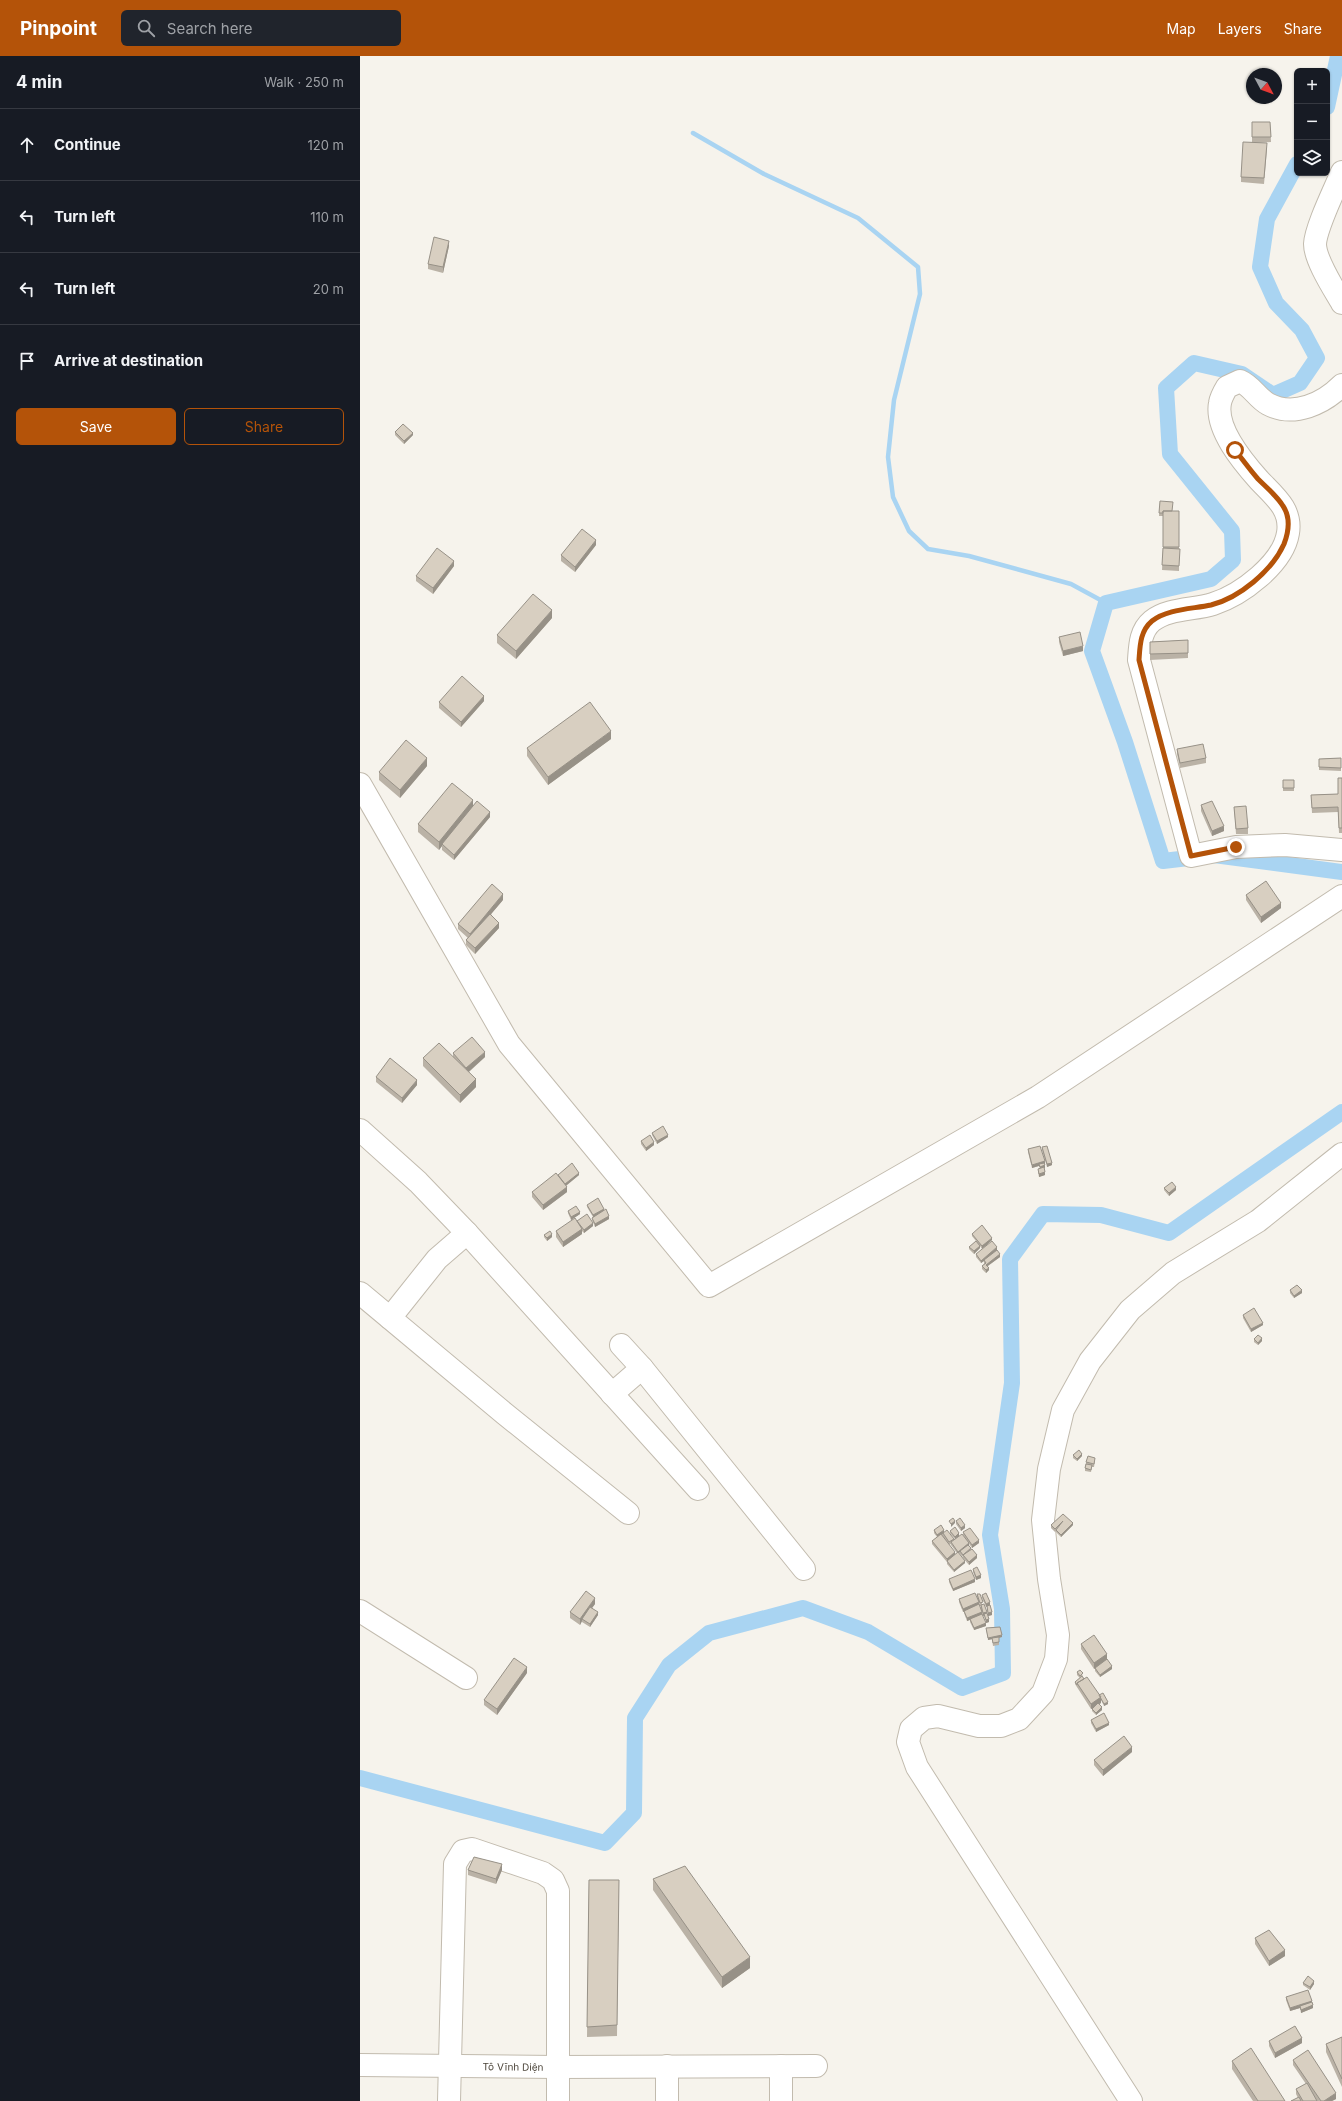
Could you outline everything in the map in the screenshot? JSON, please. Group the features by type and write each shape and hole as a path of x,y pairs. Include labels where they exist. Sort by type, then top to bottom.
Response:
{"street":[{"path":"1342,172 1324,214 1315,244 1319,259 1342,303"},
{"path":"1342,385 1330,396 1317,404 1294,409 1269,405 1246,383 1240,381 1227,387 1219,405 1226,436 1257,478 1283,506 1288,519 1288,534 1272,563 1244,588 1213,604 1168,613 1152,621 1144,631 1139,660 1191,856 1243,846 1285,845 1342,850"},
{"path":"360,784 509,1044 708,1286 1038,1097 1342,896"},
{"path":"360,1130 418,1182 467,1233 698,1489"},
{"path":"1130,2101 917,1767 908,1742 911,1729 924,1718 938,1716 979,1726 1001,1726 1019,1719 1043,1693 1056,1659 1058,1635 1049,1579 1043,1520 1049,1468 1063,1410 1090,1361 1130,1310 1172,1273 1258,1221 1342,1154"},
{"path":"390,1318 437,1259 467,1233"},
{"path":"360,1293 499,1409 628,1513"},
{"path":"620,1345 642,1368 804,1569"},
{"path":"612,1394 642,1368"},
{"path":"360,1611 466,1678"},
{"path":"449,2101 455,1864 464,1851 472,1849 538,1871 548,1877 557,1886 558,2101"},
{"name":"Tô Vĩnh Diện","path":"360,2065 557,2067 816,2066"},
{"path":"667,2066 667,2101"},
{"path":"781,2066 781,2101"}],"building":[{"path":"1252,122 1270,122 1271,137 1252,137"},
{"path":"1243,142 1267,143 1264,178 1241,177"},
{"path":"434,237 449,241 443,267 428,264"},
{"path":"403,424 413,433 404,441 395,432"},
{"path":"1160,501 1173,502 1172,511 1163,511 1163,513 1159,513"},
{"path":"1163,511 1179,511 1179,547 1163,547"},
{"path":"582,529 596,540 575,567 561,555"},
{"path":"437,548 454,561 433,588 416,576"},
{"path":"1163,548 1180,549 1179,566 1162,565"},
{"path":"533,594 552,610 516,651 497,635"},
{"path":"1080,632 1083,646 1063,651 1059,637"},
{"path":"1188,640 1188,653 1150,654 1150,642"},
{"path":"462,676 484,696 461,722 439,702"},
{"path":"590,702 611,731 548,777 527,748"},
{"path":"406,740 427,758 400,790 379,772"},
{"path":"1203,744 1206,758 1180,763 1177,749"},
{"path":"1341,758 1341,768 1319,767 1319,759"},
{"path":"1338,778 1342,778 1342,828 1339,828 1338,807 1312,808 1311,795 1338,794"},
{"path":"1283,780 1294,780 1294,788 1283,788"},
{"path":"452,783 473,800 439,842 418,824"},
{"path":"477,801 490,812 454,855 442,844"},
{"path":"1212,801 1224,826 1212,831 1201,805"},
{"path":"1246,806 1248,828 1236,829 1234,807"},
{"path":"1266,881 1281,903 1261,917 1246,895"},
{"path":"492,884 503,894 470,934 458,924"},
{"path":"490,914 499,923 475,948 466,940"},
{"path":"472,1037 485,1052 466,1068 453,1053"},
{"path":"439,1043 476,1079 460,1095 423,1058"},
{"path":"390,1058 417,1080 402,1098 376,1077"},
{"path":"663,1126 668,1135 657,1141 652,1133"},
{"path":"650,1135 654,1142 646,1148 641,1141"},
{"path":"1040,1146 1045,1161 1032,1165 1028,1149"},
{"path":"1047,1146 1052,1163 1047,1164 1042,1147"},
{"path":"572,1163 579,1173 565,1184 558,1175"},
{"path":"1044,1163 1045,1165 1040,1167 1039,1164"},
{"path":"1044,1167 1045,1172 1039,1174 1038,1169"},
{"path":"556,1173 567,1187 543,1205 532,1192"},
{"path":"1172,1182 1176,1187 1169,1193 1164,1188"},
{"path":"598,1198 604,1209 593,1215 587,1205"},
{"path":"576,1206 580,1212 571,1217 568,1211"},
{"path":"606,1209 609,1216 595,1224 592,1218"},
{"path":"587,1214 593,1223 584,1230 577,1221"},
{"path":"575,1218 582,1229 563,1242 556,1231"},
{"path":"982,1225 992,1238 982,1246 972,1234"},
{"path":"550,1231 552,1234 547,1238 544,1235"},
{"path":"976,1241 980,1246 974,1251 969,1247"},
{"path":"992,1241 997,1247 981,1261 976,1254"},
{"path":"997,1250 1000,1254 986,1265 989,1268 986,1270 982,1266 986,1263 984,1260"},
{"path":"1297,1285 1302,1290 1294,1296 1290,1290"},
{"path":"1254,1308 1263,1323 1251,1329 1243,1315"},
{"path":"1258,1335 1262,1338 1258,1343 1254,1339"},
{"path":"1079,1450 1082,1454 1077,1459 1073,1455"},
{"path":"1088,1456 1095,1458 1094,1464 1086,1462"},
{"path":"1086,1464 1092,1465 1091,1470 1085,1468"},
{"path":"1063,1514 1073,1523 1061,1535 1056,1530 1063,1521 1055,1529 1051,1525"},
{"path":"953,1518 955,1521 951,1524 949,1521"},
{"path":"960,1518 965,1525 961,1528 956,1521"},
{"path":"941,1525 944,1530 937,1535 934,1530"},
{"path":"955,1527 959,1533 955,1537 950,1531"},
{"path":"970,1528 979,1540 972,1545 963,1532"},
{"path":"947,1530 954,1539 949,1542 943,1533"},
{"path":"941,1534 955,1552 947,1559 932,1541"},
{"path":"962,1534 969,1543 958,1552 951,1542"},
{"path":"968,1545 971,1548 963,1555 960,1551"},
{"path":"972,1549 977,1555 969,1562 963,1555"},
{"path":"958,1552 965,1561 954,1570 947,1561"},
{"path":"977,1567 981,1575 976,1577 973,1569"},
{"path":"971,1570 975,1579 953,1589 949,1579"},
{"path":"586,1591 595,1598 580,1619 570,1612"},
{"path":"975,1593 979,1602 963,1609 959,1599"},
{"path":"986,1593 990,1602 986,1604 982,1595"},
{"path":"977,1594 980,1594 983,1602 980,1603"},
{"path":"979,1604 982,1612 967,1618 964,1611"},
{"path":"984,1604 987,1612 983,1613 981,1605"},
{"path":"990,1605 992,1612 988,1613 987,1606"},
{"path":"590,1607 598,1612 590,1624 582,1619"},
{"path":"987,1613 989,1619 986,1620 984,1614"},
{"path":"982,1614 986,1623 974,1628 970,1619"},
{"path":"1000,1627 1002,1635 988,1638 986,1628"},
{"path":"1094,1635 1107,1654 1094,1663 1081,1644"},
{"path":"999,1637 999,1642 993,1643 992,1638"},
{"path":"514,1658 527,1667 497,1709 484,1700"},
{"path":"1107,1659 1112,1666 1100,1675 1095,1668"},
{"path":"1080,1670 1083,1673 1080,1676 1077,1672"},
{"path":"1082,1676 1084,1679 1077,1683 1077,1685 1075,1682"},
{"path":"1087,1677 1101,1697 1091,1704 1077,1683"},
{"path":"1103,1693 1108,1702 1104,1704 1099,1695"},
{"path":"1098,1703 1102,1707 1096,1713 1092,1709"},
{"path":"1104,1713 1109,1723 1096,1729 1091,1720"},
{"path":"1124,1736 1132,1747 1103,1770 1094,1760"},
{"path":"474,1857 502,1864 496,1879 468,1870"},
{"path":"685,1866 750,1957 722,1977 653,1879"},
{"path":"589,1880 619,1880 617,2025 587,2027"},
{"path":"1269,1930 1285,1950 1269,1961 1255,1938"},
{"path":"1308,1976 1314,1981 1310,1987 1303,1983"},
{"path":"1308,1990 1312,2001 1290,2008 1286,1997"},
{"path":"1312,2002 1313,2005 1301,2010 1300,2006"},
{"path":"1295,2026 1302,2038 1275,2053 1269,2041"},
{"path":"1342,2037 1342,2079 1326,2044"},
{"path":"1251,2048 1285,2101 1258,2101 1232,2061"},
{"path":"1308,2050 1336,2093 1324,2101 1321,2101 1293,2060"},
{"path":"1307,2083 1317,2101 1303,2101 1296,2089"},
{"path":"1299,2097 1301,2101 1291,2101"}],"waterway":[{"path":"1328,104 1338,56"},
{"path":"693,133 764,174 858,218 918,267 920,294 894,400 888,457 893,497 909,531 928,549 969,556 1071,584 1106,603"},
{"path":"1294,170 1267,219 1260,267 1276,303 1302,330 1317,358 1300,383 1273,395 1242,374 1194,363 1166,388 1170,454 1232,531 1233,560 1211,579 1106,603 1092,651 1125,742 1163,861 1214,855 1342,872"},
{"path":"360,1778 605,1843 634,1813 635,1718 669,1665 709,1633 803,1608 868,1632 962,1688 1003,1673 1002,1609 990,1535 1012,1383 1010,1259 1043,1214 1101,1215 1169,1233 1342,1112"}],"route":[{"path":"1235,450 1257,478 1283,506 1288,519 1288,534 1272,563 1244,588 1213,604 1168,613 1152,621 1144,631 1139,660 1191,856 1236,847"}]}
